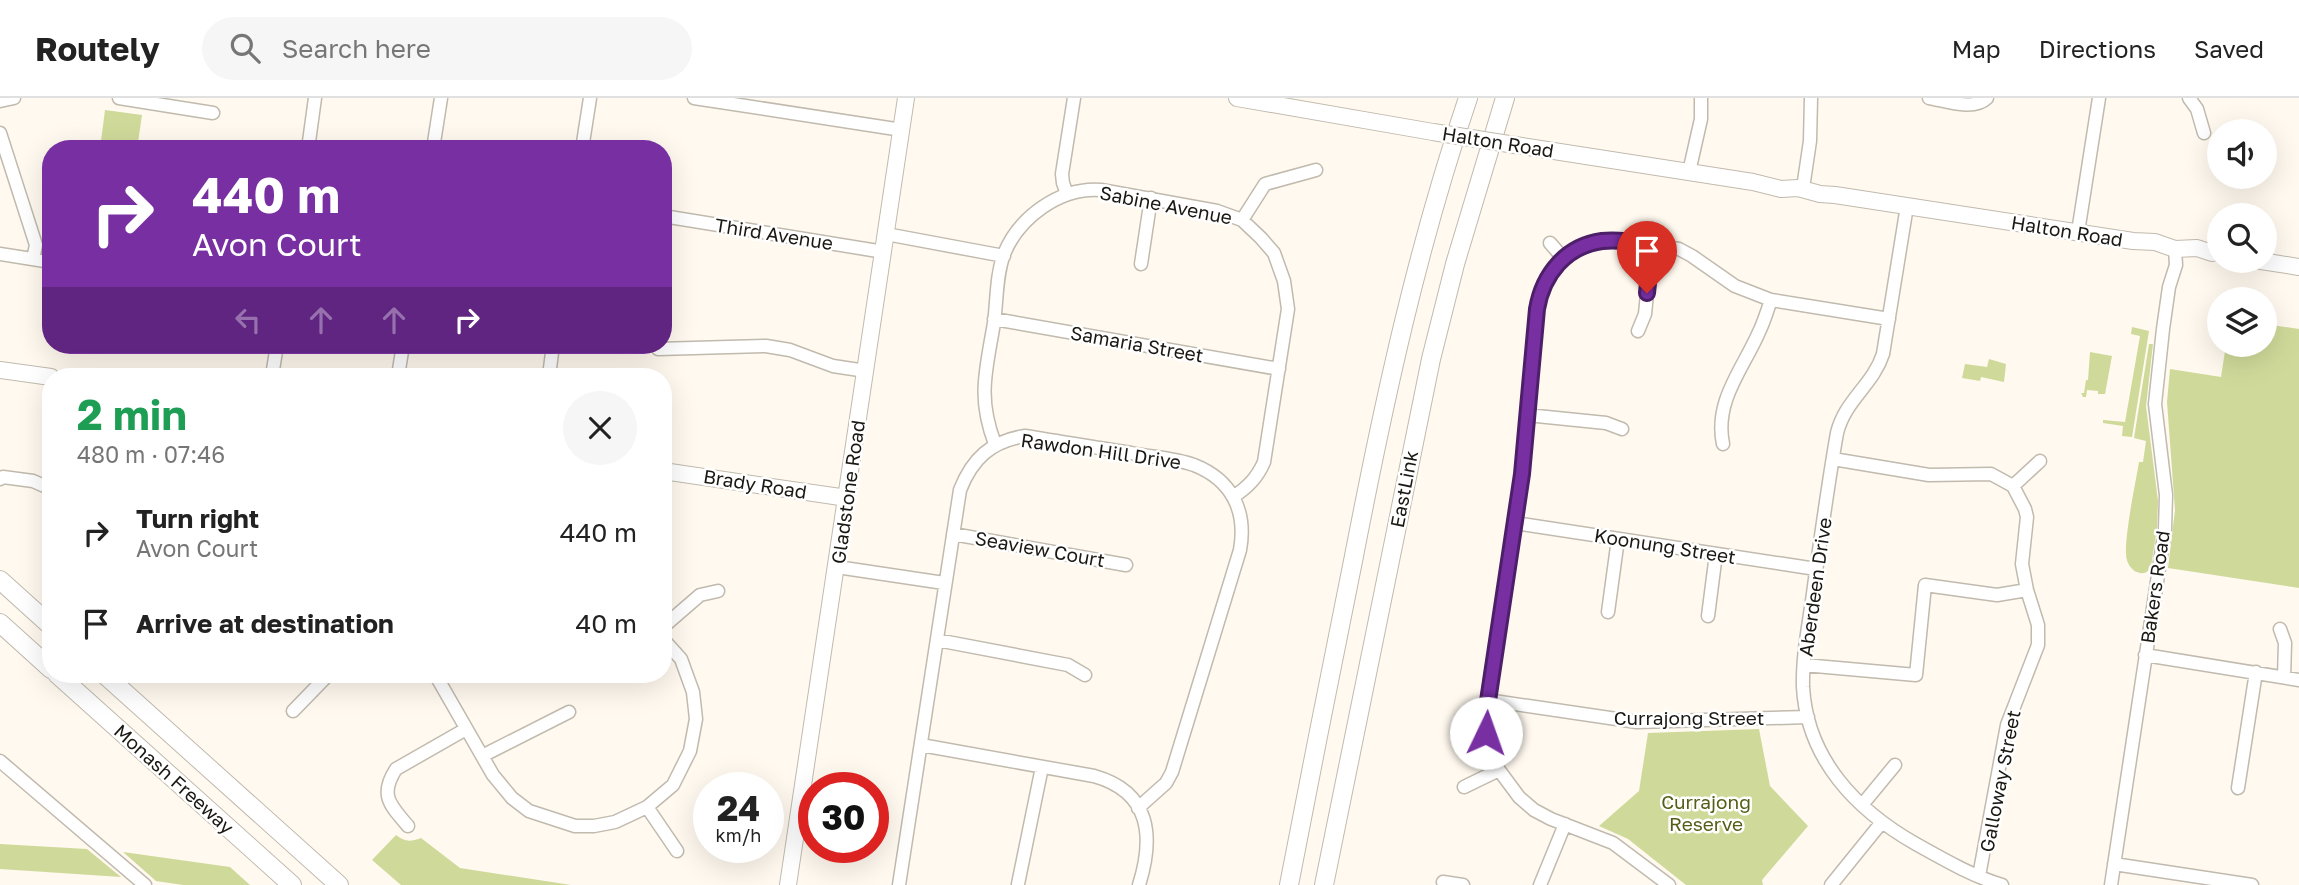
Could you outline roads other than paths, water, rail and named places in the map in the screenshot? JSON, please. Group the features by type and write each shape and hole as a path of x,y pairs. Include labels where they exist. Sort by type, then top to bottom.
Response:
{"highway":[{"name":"EastLink","path":"1287,885 1401,329 1436,196 1468,98"},
{"name":"EastLink","path":"1324,885 1431,359 1455,264 1505,98"},
{"path":"0,580 42,618"},
{"path":"0,623 42,660"},
{"name":"Monash Freeway","path":"67,683 292,885"},
{"name":"Monash Freeway","path":"114,683 339,885"},
{"path":"1337,885 1349,770"}],"main road":[{"name":"Gladstone Road","path":"788,885 906,98"},
{"name":"Halton Road","path":"1237,98 1759,183 1781,189 1803,185 1820,194 2155,243 2174,253 2197,248 2207,251"},
{"path":"2277,264 2299,267"},
{"path":"0,369 42,376"},
{"name":"Brady Road","path":"672,472 847,498"}],"street":[{"path":"0,102 13,98"},
{"path":"119,98 213,113"},
{"path":"309,140 315,98"},
{"path":"434,140 441,98"},
{"path":"583,140 590,98"},
{"path":"695,98 902,130"},
{"path":"1068,194 1062,174 1074,98"},
{"path":"1689,172 1701,118 1701,98"},
{"path":"1803,185 1810,141 1811,98"},
{"path":"1929,98 1975,104 1987,98"},
{"path":"2078,232 2099,98"},
{"path":"2189,98 2197,109 2204,133"},
{"path":"0,132 36,244 33,259"},
{"path":"1242,220 1265,184 1316,170"},
{"name":"Sabine Avenue","path":"995,444 987,422 983,398 1004,256 1019,229 1040,209 1068,194 1093,189 1217,211 1242,220 1274,253 1284,281 1287,309 1264,462 1248,487 1233,497"},
{"path":"1141,264 1151,198"},
{"name":"Aberdeen Drive","path":"1907,206 1880,364 1842,416 1832,459 1803,687 1815,742 1841,785 1862,806 1898,834 1946,861 2000,885"},
{"name":"Third Avenue","path":"672,217 884,252"},
{"path":"886,234 1004,256"},
{"path":"1669,885 1613,842 1539,813 1528,805 1510,787 1499,770 1486,733 1488,701 1522,474 1539,298 1548,275 1563,258 1581,247 1602,241 1652,244 1671,246 1686,252 1735,286 1771,300 1889,319"},
{"path":"1550,243 1563,258"},
{"path":"1638,331 1645,314 1652,244"},
{"name":"Bakers Road","path":"2111,885 2165,529 2165,495 2154,404 2169,287 2169,264 2174,253"},
{"path":"0,254 42,260"},
{"path":"1723,444 1720,426 1723,405 1771,300"},
{"name":"Samaria Street","path":"994,319 1279,369"},
{"path":"672,349 766,346 790,350 833,366 866,371"},
{"path":"1527,415 1606,423 1622,429"},
{"name":"Rawdon Hill Drive","path":"899,885 960,490 966,473 978,457 995,444 1025,436 1192,464 1217,478 1233,497 1241,516 1243,533 1240,550 1172,772 1141,814"},
{"path":"1832,459 1929,475 1990,474 2013,486 2040,461"},
{"path":"0,479 4,477 33,481 42,485"},
{"name":"Galloway Street","path":"1979,876 2007,725 2038,645 2037,618 2027,590 2022,564 2027,517 2013,486"},
{"name":"Koonung Street","path":"1515,523 1816,569"},
{"name":"Seaview Court","path":"953,534 1126,565"},
{"path":"1608,612 1618,539"},
{"path":"1708,616 1716,554"},
{"path":"837,567 944,583"},
{"path":"1804,665 1916,675 1925,585 1986,594 2027,590"},
{"path":"672,618 700,595 718,591"},
{"path":"2280,629 2285,643 2284,677"},
{"path":"937,640 1068,665 1085,675"},
{"path":"440,683 493,775 512,798 529,811 575,826 615,822 647,807 673,785 690,751 696,719 693,692 681,659 672,649"},
{"path":"2145,655 2299,680"},
{"path":"2238,788 2256,672"},
{"path":"293,711 320,683"},
{"name":"Currajong Street","path":"1488,701 1637,722 1808,717"},
{"path":"482,756 569,712"},
{"path":"408,826 390,804 387,795 391,776 396,769 466,729"},
{"path":"921,745 1102,779 1123,790 1141,814 1148,848 1139,885"},
{"path":"0,761 145,885"},
{"path":"1862,806 1895,765"},
{"path":"1018,884 1042,767"},
{"path":"1464,787 1499,770"},
{"path":"647,807 677,851"},
{"path":"1831,885 1882,822"},
{"path":"1539,885 1565,824"},
{"path":"2114,864 2252,885"},
{"path":"1443,882 1463,885"}],"park label":[{"name":"Currajong Reserve","path":"1706,813"}]}
